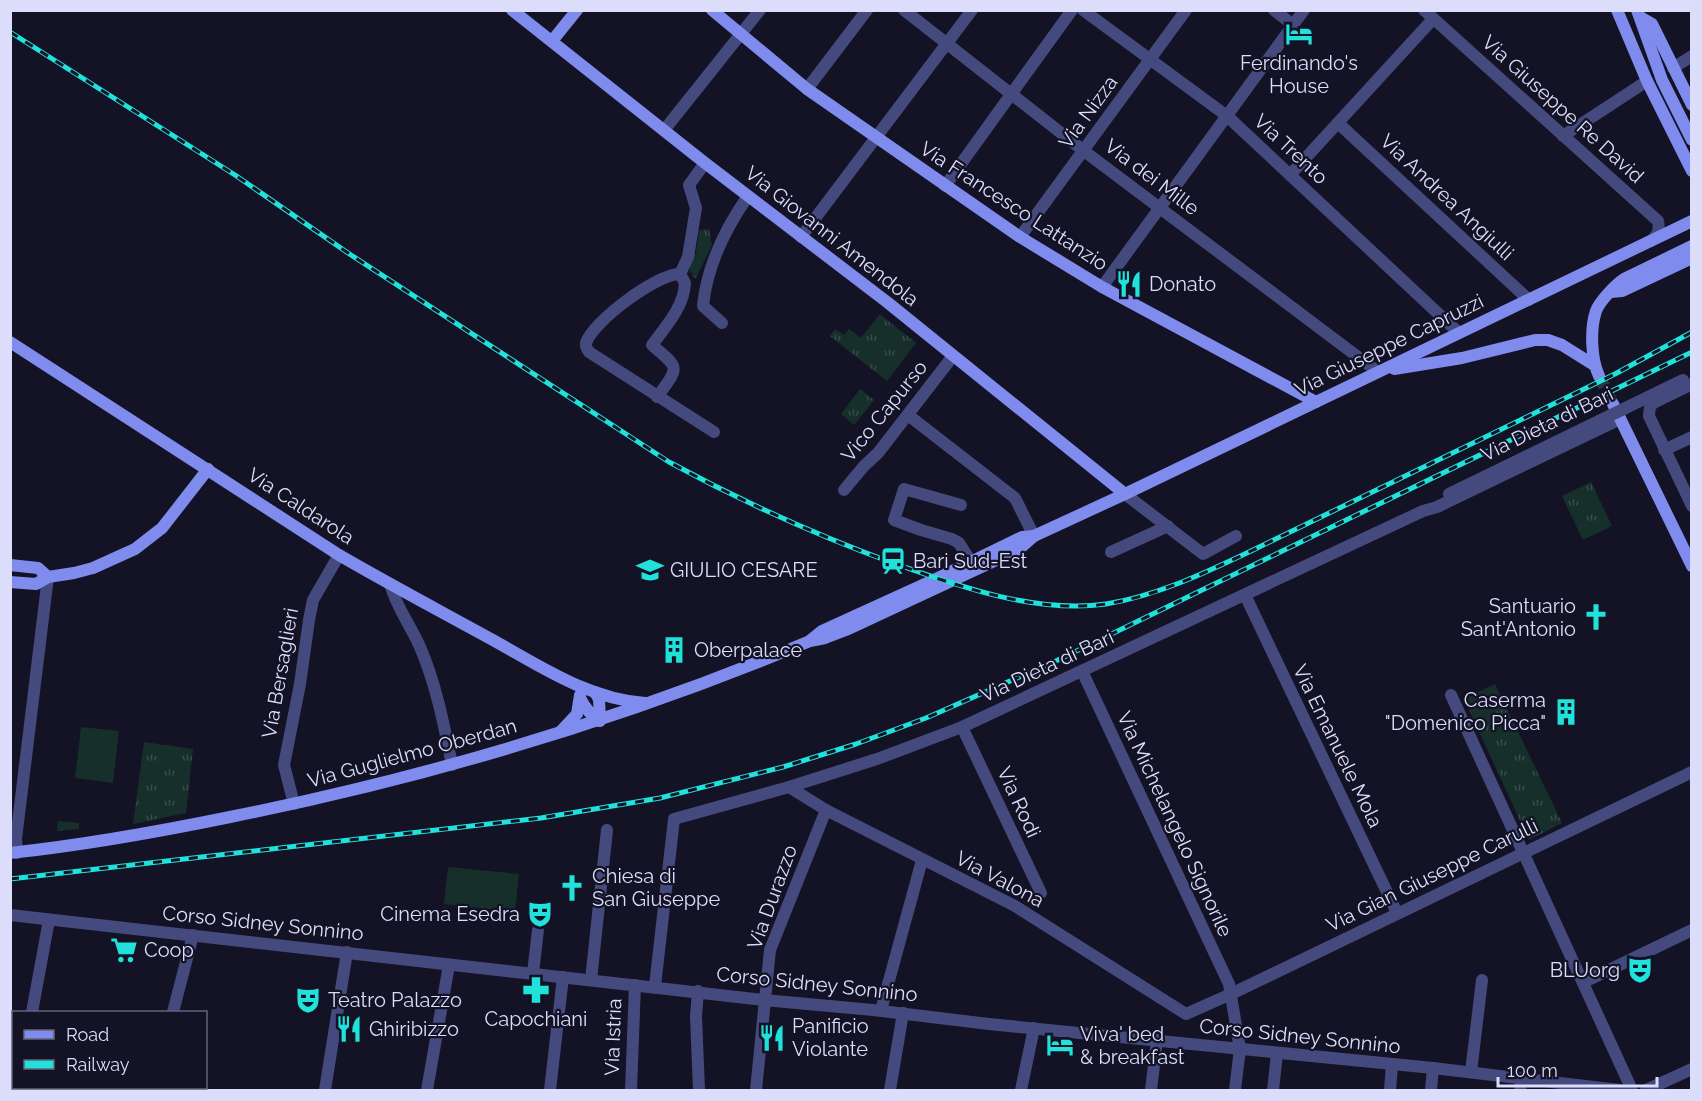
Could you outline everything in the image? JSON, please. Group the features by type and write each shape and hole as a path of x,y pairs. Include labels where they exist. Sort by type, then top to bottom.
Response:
{"main road":[{"name":"Via Giovanni Amendola","path":"512,10 705,163 887,302 1125,494"},
{"path":"552,41 577,10"},
{"name":"Via Francesco Lattanzio","path":"712,10 807,88 1020,237 1102,287 1316,402"},
{"path":"1617,10 1647,81 1692,171"},
{"path":"1639,14 1652,24 1692,105"},
{"path":"1639,14 1662,80 1692,140"},
{"name":"Via Giuseppe Capruzzi","path":"1125,494 1692,221"},
{"path":"1378,372 1462,358 1534,340 1548,340 1562,345 1597,371 1593,333 1597,309 1615,285 1692,246"},
{"path":"1611,292 1622,291 1692,258"},
{"name":"Via Caldarola","path":"10,342 339,555 580,693"},
{"path":"1613,404 1675,534 1690,554"},
{"path":"10,582 36,584 48,577 93,568 135,549 162,528 208,469"},
{"name":"Via Guglielmo Oberdan","path":"14,853 132,837 294,804 452,765 557,735 649,704 810,640 825,638 898,607 1018,550 1034,536 1125,494"},
{"name":"Via Guglielmo Oberdan","path":"810,640 822,630 1022,537 1034,536"},
{"path":"10,565 38,568 48,577"},
{"path":"595,692 599,699 600,721"},
{"path":"580,693 595,692 649,704"},
{"path":"580,693 584,706 592,716 600,721"},
{"path":"557,735 577,714 580,693"}],"street":[{"path":"665,129 760,10"},
{"path":"807,88 867,10"},
{"name":"Via dei Mille","path":"904,10 1084,151 1378,372"},
{"path":"801,237 972,10"},
{"path":"945,186 1072,10"},
{"name":"Via Trento","path":"1083,10 1227,116 1459,333"},
{"name":"Via Nizza","path":"1020,237 1186,10"},
{"path":"1274,10 1293,25"},
{"path":"1102,287 1304,10"},
{"path":"1290,175 1338,123 1429,14"},
{"name":"Via Giuseppe Re David","path":"1429,14 1658,221 1660,228 1651,241"},
{"path":"1673,68 1692,57"},
{"path":"1563,135 1647,81"},
{"name":"Via Andrea Angiulli","path":"1338,123 1529,300"},
{"path":"680,274 688,257 696,208 689,185 705,163"},
{"path":"722,323 703,306 705,283 726,230 748,196"},
{"path":"680,274 666,276 641,291 611,314 597,327 586,347 589,352 714,432"},
{"path":"657,397 674,373 674,366 652,345 675,314 683,296 686,283 680,274"},
{"name":"Vico Capurso","path":"844,490 878,453 953,356"},
{"name":"Via Dieta di Bari","path":"1664,450 1651,422 1650,406 1689,380"},
{"name":"Via Dieta di Bari","path":"1423,511 1430,504 1449,494 1689,380"},
{"path":"908,415 1015,498 1034,536"},
{"name":"Via Dieta di Bari","path":"655,986 674,819 789,787 877,759 963,727 1423,511 1437,507 1620,419"},
{"path":"1692,437 1664,450 1692,506"},
{"path":"961,505 904,489 894,520 952,539 959,543 971,562"},
{"path":"1125,494 1203,554 1236,536"},
{"path":"1111,552 1168,526"},
{"name":"Via Bersaglieri","path":"294,804 284,765 300,684 309,620 313,600 339,555"},
{"path":"14,853 48,577"},
{"path":"390,584 396,604 419,645 427,665 452,765"},
{"name":"Via Emanuele Mola","path":"1245,595 1397,913"},
{"name":"Via Michelangelo Signorile","path":"1082,671 1231,993 1240,1049 1235,1090"},
{"path":"1451,695 1632,1090"},
{"name":"Via Rodi","path":"963,727 1041,893"},
{"name":"Via Gian Giuseppe Carulli","path":"1189,1013 1692,771"},
{"name":"Via Valona","path":"789,787 826,810 1015,906 1183,1013 1189,1013"},
{"name":"Via Durazzo","path":"756,1090 770,950 826,810"},
{"path":"591,980 608,830"},
{"path":"881,1010 922,860"},
{"name":"Corso Sidney Sonnino","path":"10,915 764,1000 881,1010 1277,1054 1471,1072 1521,1084 1620,1090"},
{"path":"32,1011 49,920"},
{"path":"533,973 538,930"},
{"path":"1584,982 1692,930"},
{"path":"173,1011 193,935"},
{"path":"325,1090 347,952"},
{"path":"427,1090 449,965"},
{"path":"550,1090 563,977"},
{"path":"1471,1072 1482,980"},
{"name":"Via Istria","path":"631,1090 635,985"},
{"path":"698,991 696,1016 699,1090"},
{"path":"890,1090 903,1013"},
{"path":"1021,1090 1034,1028"},
{"path":"1151,1090 1157,1040"},
{"path":"1273,1090 1277,1054"},
{"path":"1390,1090 1392,1065"},
{"path":"1431,1090 1433,1068"},
{"path":"1647,1090 1692,1070"}],"green space":[{"path":"709,229 712,245 696,278 692,277 693,273 689,272 692,256 696,253 699,230"},
{"path":"880,314 916,343 887,381 830,336 835,329 844,335 849,329 861,338"},
{"path":"860,389 874,400 854,425 841,414"},
{"path":"1591,482 1612,526 1583,540 1562,496"},
{"path":"1495,684 1562,823 1529,840 1464,699"},
{"path":"81,727 119,731 113,783 75,778"},
{"path":"144,742 193,749 186,813 133,824"},
{"path":"58,821 79,823 79,829 57,831"},
{"path":"448,867 519,874 515,912 444,904"}],"tunnel":[{"path":"1599,376 1613,404"}],"railway":[{"path":"10,32 235,175 351,255 669,462 779,517 864,552 970,589 1025,601 1052,605 1106,604 1180,583 1251,551 1615,374 1692,332"},
{"path":"10,879 541,818 660,798 783,767 856,744 926,718 1058,660 1692,352"}],"place":[{"name":"Ferdinando's House","path":"1299,34"},
{"name":"Donato","path":"1129,284"},
{"name":"Bari Sud-Est","path":"893,561"},
{"name":"GIULIO CESARE","path":"650,570"},
{"name":"Santuario Sant'Antonio","path":"1596,617"},
{"name":"Oberpalace","path":"674,650"},
{"name":"Caserma \"Domenico Picca\"","path":"1566,712"},
{"name":"Chiesa di San Giuseppe","path":"572,888"},
{"name":"Cinema Esedra","path":"540,914"},
{"name":"Coop","path":"124,950"},
{"name":"BLUorg","path":"1640,970"},
{"name":"Capochiani","path":"536,990"},
{"name":"Teatro Palazzo","path":"308,1000"},
{"name":"Ghiribizzo","path":"349,1029"},
{"name":"Panificio Violante","path":"772,1038"},
{"name":"Viva' bed & breakfast","path":"1060,1045"}]}
